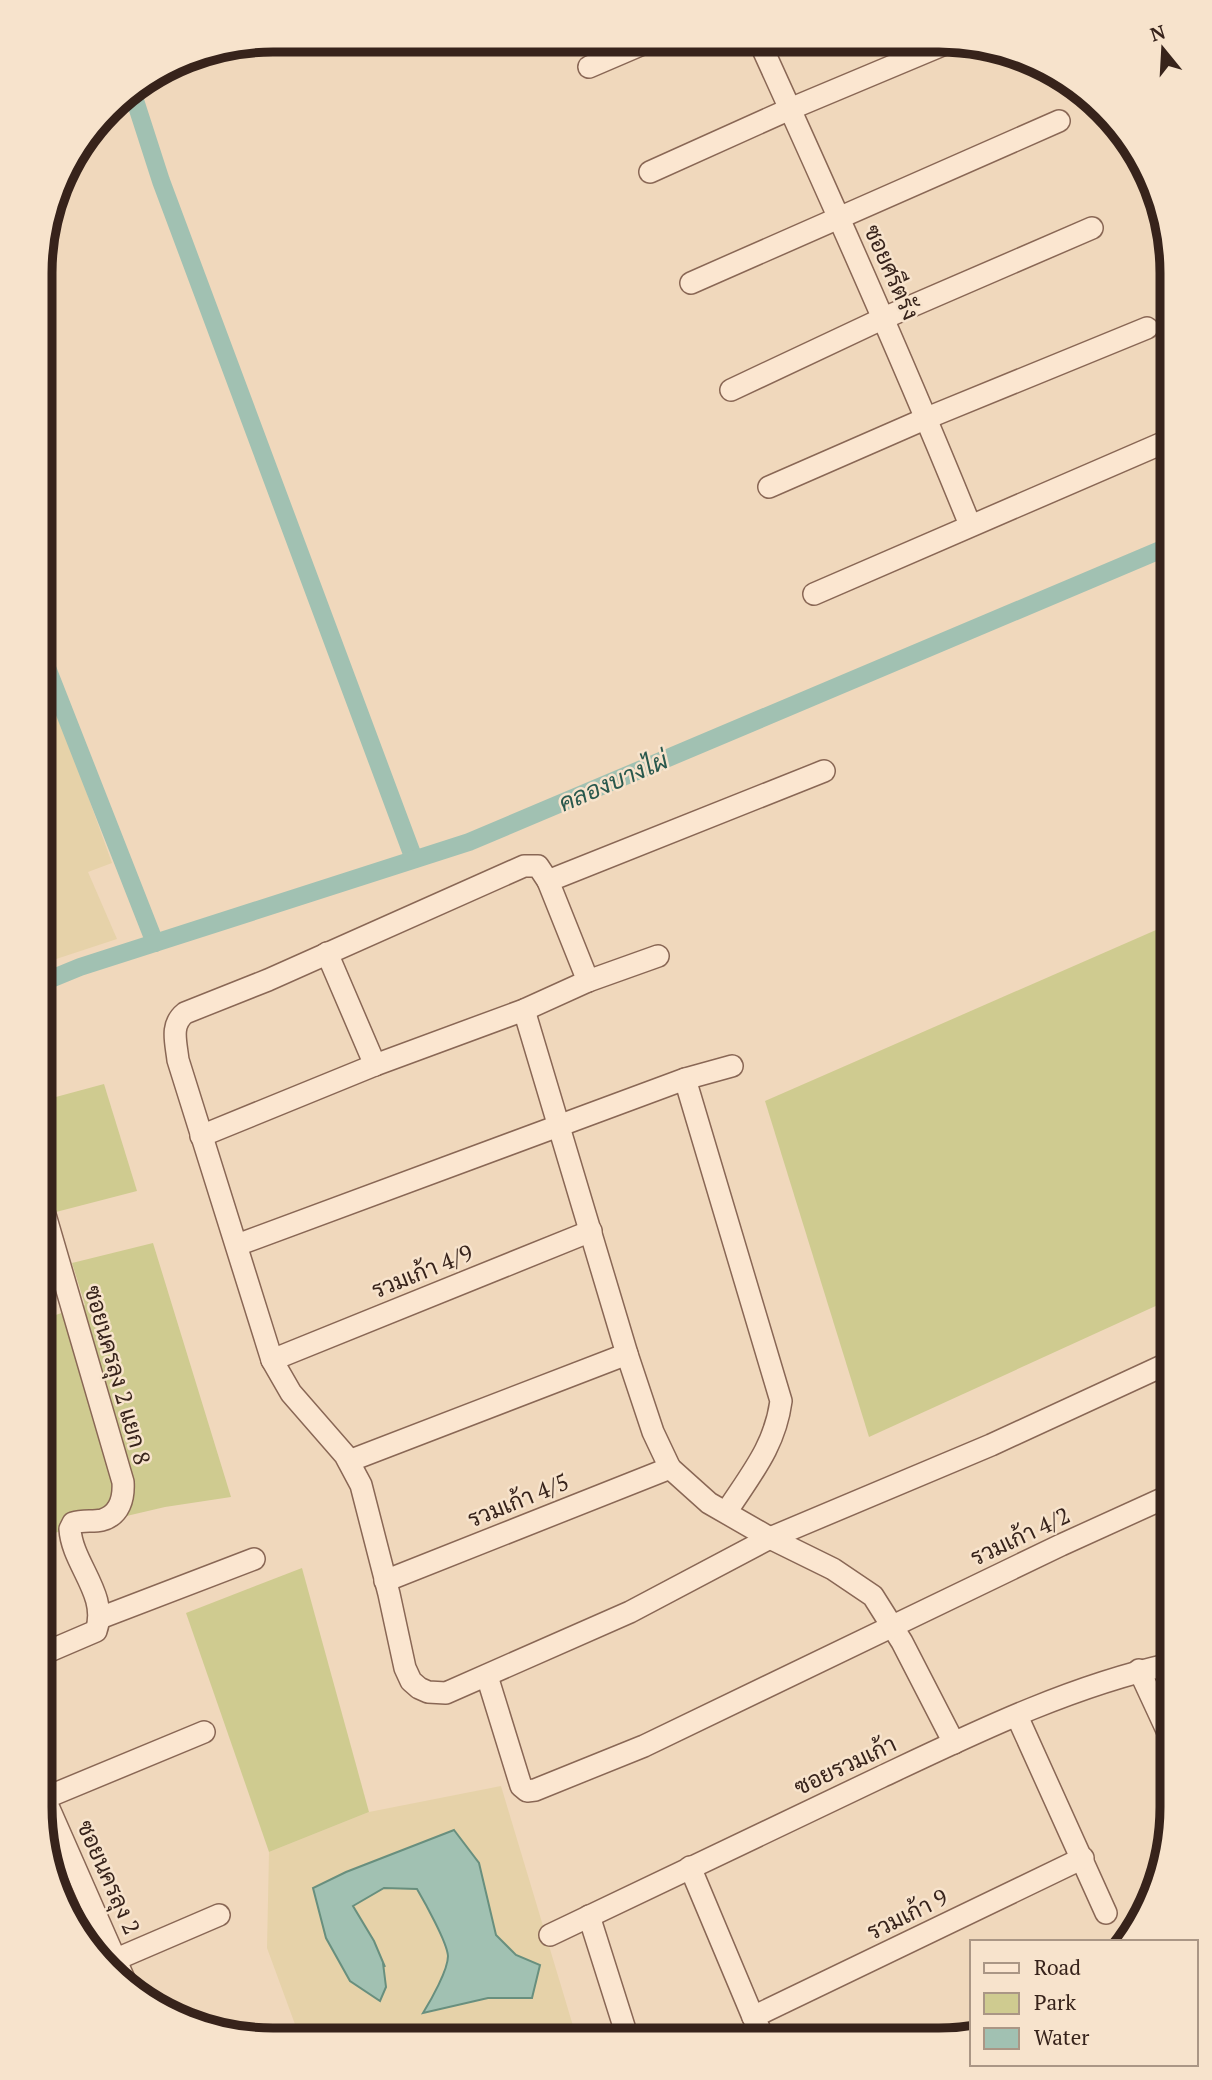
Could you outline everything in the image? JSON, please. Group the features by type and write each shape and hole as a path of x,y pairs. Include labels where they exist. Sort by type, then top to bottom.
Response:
{"street":[{"path":"589,67 622,53"},
{"name":"ซอยศรีตรัง","path":"765,53 884,318 970,525"},
{"path":"650,172 924,53"},
{"path":"691,283 1059,121"},
{"path":"731,390 884,318 1091,228"},
{"path":"769,487 927,418 1147,328"},
{"path":"814,594 1160,444"},
{"path":"548,881 824,771"},
{"path":"589,981 548,881 538,866 524,866 268,980 185,1013 177,1019 175,1027 178,1060 272,1360 291,1392 349,1461 361,1485 405,1668 411,1681 428,1692 446,1693 487,1676 630,1612 770,1538 991,1445 1159,1367"},
{"path":"327,953 374,1065"},
{"path":"201,1136 374,1065 524,1010 589,981 658,956"},
{"path":"524,1010 627,1354 653,1432 670,1468 709,1503 770,1538 833,1569 873,1596 892,1626 954,1743"},
{"path":"237,1245 685,1079 732,1066"},
{"path":"685,1079 781,1401 771,1442 727,1511"},
{"name":"รวมเก้า 4/9","path":"272,1360 591,1231"},
{"name":"ซอยนครลุง 2 แยก 8","path":"53,1242 123,1482 124,1495 114,1514 101,1520 73,1523 70,1529 73,1550 96,1599 100,1618"},
{"path":"349,1461 627,1354"},
{"name":"รวมเก้า 4/5","path":"386,1581 670,1468"},
{"name":"รวมเก้า 4/2","path":"487,1676 521,1786 527,1791 535,1790 645,1746 1159,1500"},
{"path":"53,1649 96,1631 100,1618 254,1559"},
{"name":"ซอยรวมเก้า","path":"550,1935 954,1743 1104,1681 1159,1666"},
{"path":"1139,1670 1159,1713"},
{"path":"1017,1716 1106,1913"},
{"path":"53,1791 204,1732"},
{"name":"ซอยนครลุง 2","path":"54,1823 106,1951"},
{"name":"รวมเก้า 9","path":"753,2017 1083,1858"},
{"path":"690,1867 759,2028"},
{"path":"115,1960 219,1916"},
{"path":"589,1916 625,2028"}],"shaded area":[{"path":"53,699 112,863 88,872 117,939 53,960"},
{"path":"501,1786 574,2028 296,2028 267,1948 269,1852 369,1812","holes":["479,1863 496,1935 516,1955 540,1965 532,1997 488,1998 424,2012 437,1990 448,1956 431,1913 417,1888 384,1888 353,1906 382,1960 386,1987 380,2000 350,1981 326,1938 346,1872"]}],"green space":[{"path":"1160,928 1159,1304 869,1437 765,1101"},
{"path":"104,1084 137,1191 56,1212 53,1200 53,1098"},
{"path":"153,1243 231,1497 165,1507 53,1533 53,1316 85,1305 72,1263"},
{"path":"302,1568 369,1812 269,1852 186,1613"}],"water":[{"path":"454,1830 479,1863 496,1935 516,1955 540,1965 532,1998 488,1998 423,2013 445,1969 447,1950 417,1889 384,1888 353,1906 374,1941 385,1967 383,1963 386,1987 380,2001 350,1981 326,1938 313,1888 346,1872"}],"waterway":[{"path":"135,102 161,181 414,859"},
{"name":"คลองบางไผ่","path":"53,978 80,967 469,842 1160,550"},
{"path":"53,683 155,943"}]}
